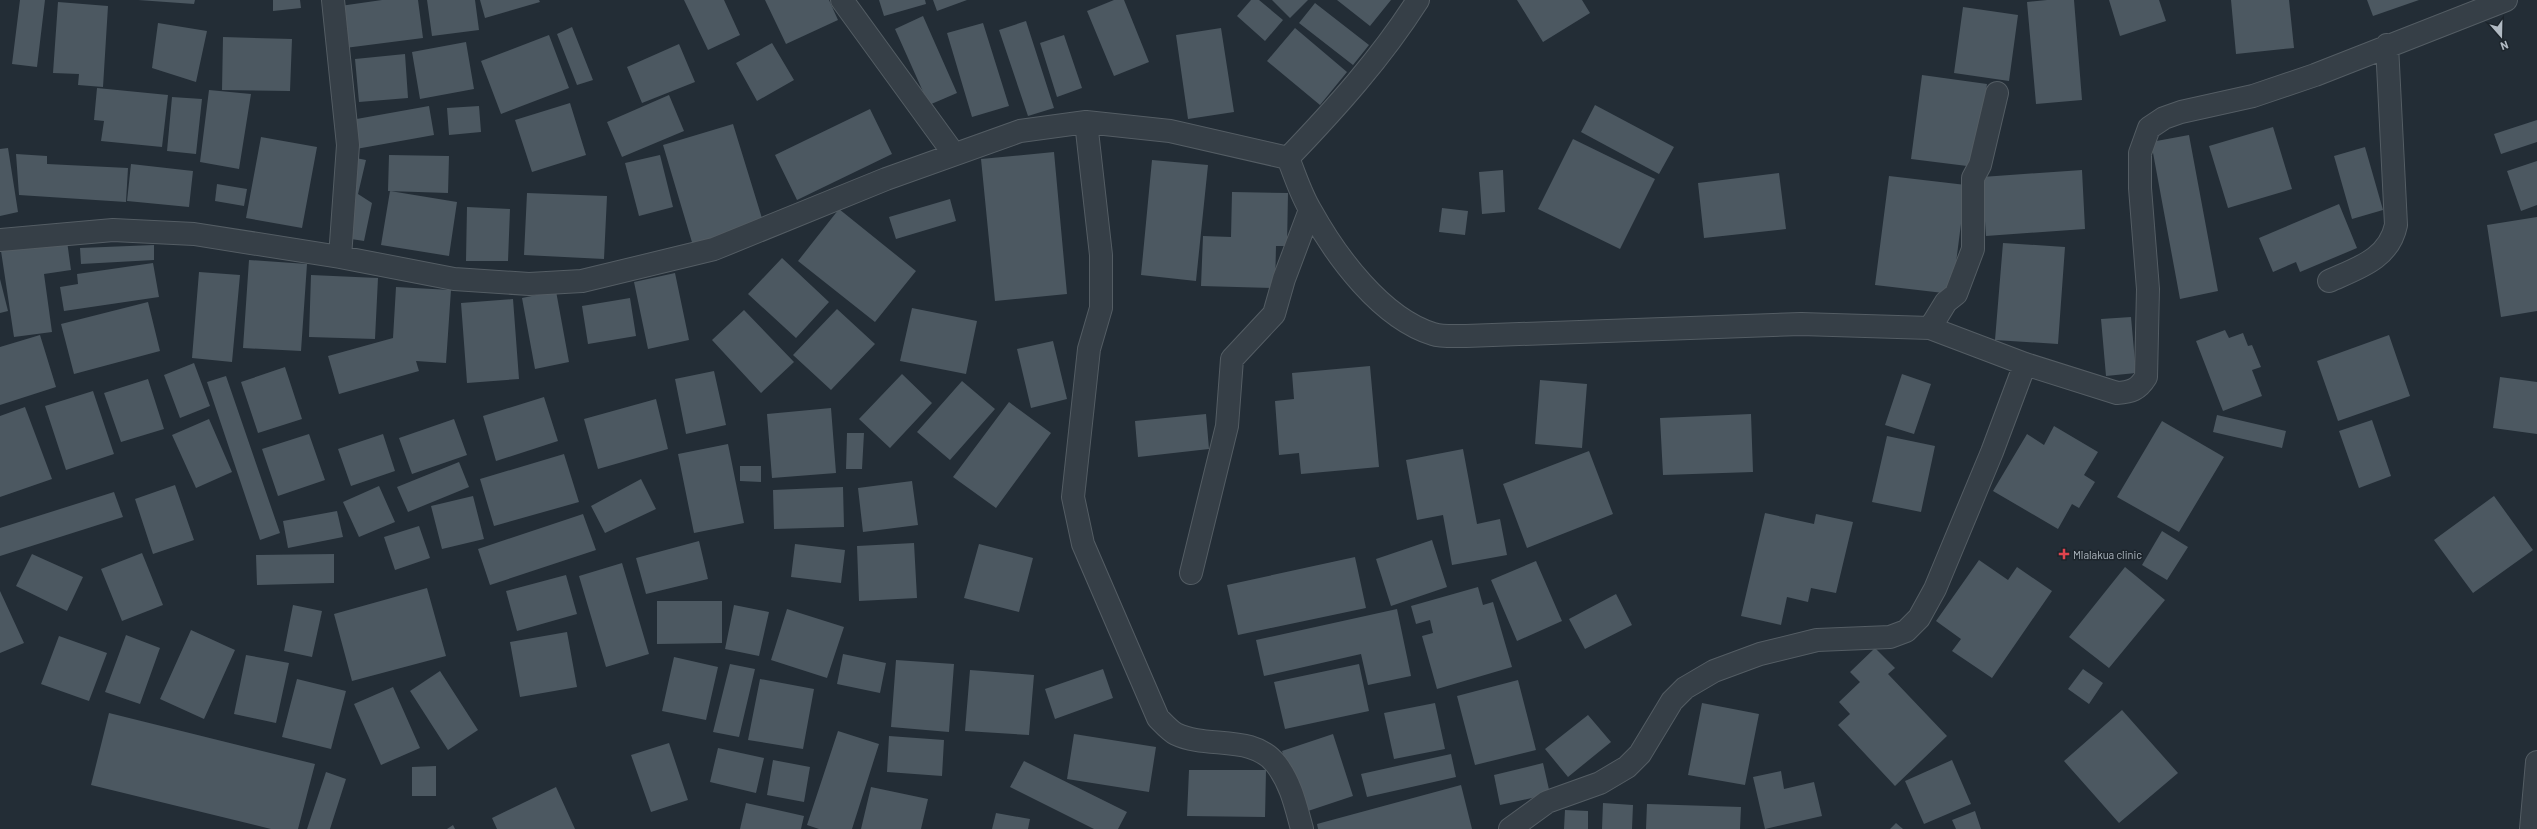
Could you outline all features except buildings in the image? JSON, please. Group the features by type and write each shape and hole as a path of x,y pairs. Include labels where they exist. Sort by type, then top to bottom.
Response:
{"street":[{"path":"333,0 348,145 340,257"},
{"path":"842,0 954,154"},
{"path":"1288,158 1343,102 1398,31 1418,0"},
{"path":"1288,158 1310,210 1334,250 1377,299 1406,320 1433,334 1466,336 1800,324 1930,328 2025,364 2117,393 2133,392 2141,385 2146,377 2148,289 2140,188 2140,153 2149,128 2164,118 2181,112 2253,96 2315,75 2387,45 2506,0"},
{"path":"2329,281 2371,262 2385,251 2393,238 2396,224 2387,45"},
{"path":"1930,328 1946,302 1956,294 1973,249 1974,178 1980,165 1997,93"},
{"path":"0,240 113,230 194,234 340,257 454,279 529,284 582,281 714,249 954,154 1020,130 1086,122 1170,131 1288,158"},
{"path":"1086,122 1101,255 1100,308 1088,348 1073,497 1083,544 1158,718 1176,734 1252,748 1266,755 1282,772 1292,792 1302,829"},
{"path":"1192,573 1227,426 1232,359 1274,314 1284,279 1310,210"},
{"path":"1510,829 1546,802 1600,783 1626,767 1643,750 1672,701 1685,688 1714,672 1760,654 1817,640 1890,637 1906,631 1919,618 1935,589 1992,452 2025,364"},
{"path":"2531,829 2537,762"}],"place":[{"name":"Mlalakua clinic","path":"2064,554"}]}
